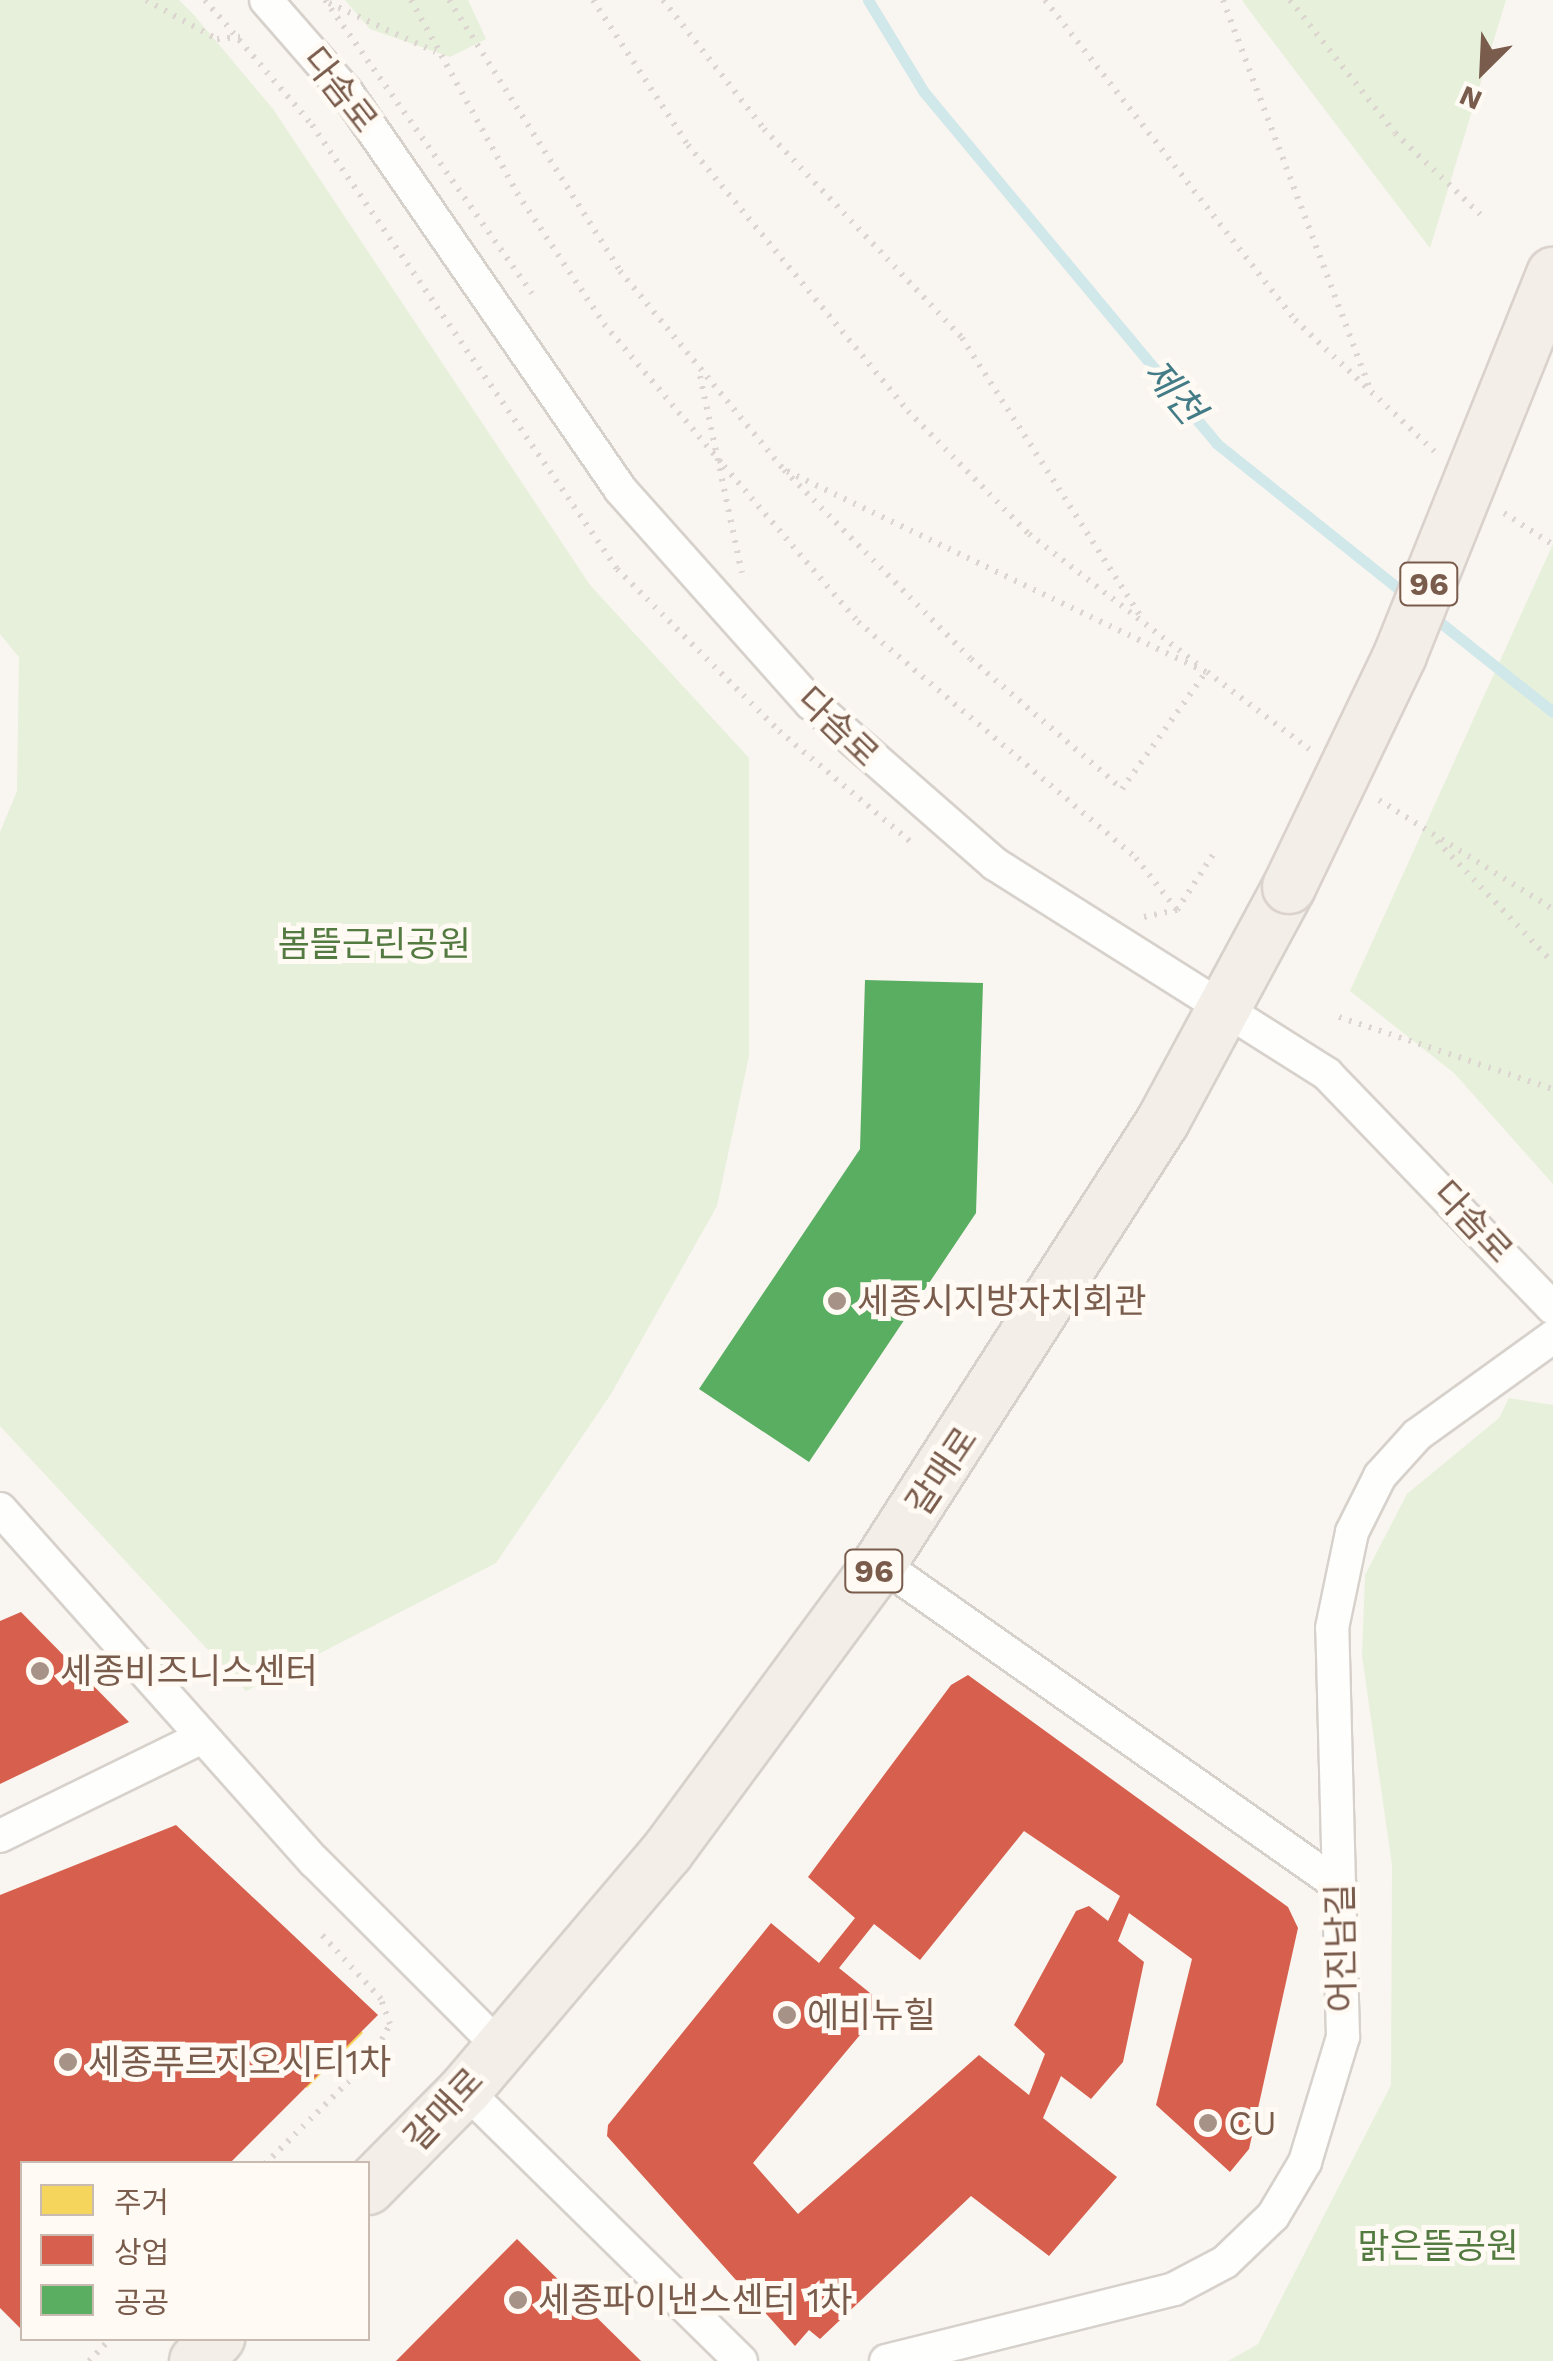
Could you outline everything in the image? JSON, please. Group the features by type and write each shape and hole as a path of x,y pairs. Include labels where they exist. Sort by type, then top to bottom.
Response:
{"main road":[{"name":"갈매로","path":"370,2186 465,2090 667,1852 880,1562 1229,1004 1400,655 1553,274"},
{"path":"196,2361 215,2341"}],"street":[{"name":"다솜로","path":"266,0 347,93 620,490 713,601 874,763 996,864 1229,1004 1326,1074 1553,1308"},
{"name":"어진남길","path":"886,2361 1174,2289 1225,2262 1273,2216 1305,2162 1343,2037 1332,1628 1352,1532 1380,1476 1417,1434 1553,1337"},
{"path":"0,1509 202,1737 500,2047"},
{"path":"880,1562 1340,1886"},
{"path":"0,1836 202,1737"},
{"path":"465,2090 741,2361"}],"path":[{"path":"146,0 217,38 241,36"},
{"path":"411,0 436,52 604,324 858,622 1136,858 1177,910"},
{"path":"449,0 520,126 691,359 784,470 970,659 1122,789 1206,672"},
{"path":"593,0 688,144 908,411 1029,534 1316,754"},
{"path":"663,0 764,129 962,338 1143,622"},
{"path":"1044,0 1294,320 1446,465"},
{"path":"1223,0 1239,21 1370,390"},
{"path":"1290,0 1396,133 1481,215"},
{"path":"326,1 436,52"},
{"path":"326,1 538,302"},
{"path":"691,359 710,393 744,584 720,556"},
{"path":"784,470 1206,672"},
{"path":"1486,502 1552,545"},
{"path":"1360,787 1553,909"},
{"path":"1426,831 1553,963"},
{"path":"1177,910 1214,853"},
{"path":"1128,914 1177,910"},
{"path":"1339,1016 1553,1090"},
{"path":"269,2161 372,2058 390,2024 381,1999 322,1935"},
{"path":"89,2361 108,2341"}],"green space":[{"name":"봄뜰근린공원","path":"0,0 179,0 194,15 273,109 590,585 749,758 749,1056 717,1206 611,1394 496,1563 246,1691 0,1426 0,832 17,791 19,657 0,634"},
{"path":"345,0 468,0 486,39 450,57 370,29"},
{"path":"1242,0 1506,0 1430,248 1249,10"},
{"path":"1553,544 1553,1184 1454,1073 1350,991"},
{"name":"맑은뜰공원","path":"1509,1398 1553,1405 1553,2361 1228,2361 1258,2344 1391,2085 1392,1865 1362,1656 1365,1575 1407,1494 1499,1418"}],"building: 주거":[{"name":"세종푸르지오시티1차","path":"184,1853 363,2033 307,2088 208,1990 25,2161 20,2161 20,2292 0,2272 0,2036"}],"building: 상업":[{"name":"세종비즈니스센터","path":"21,1612 129,1722 0,1784 0,1621"},
{"name":"에비뉴힐","path":"968,1675 1288,1907 1298,1928 1249,2149 1230,2172 1156,2105 1192,1959 1129,1913 1118,1941 1144,1962 1123,2062 1091,2099 1061,2076 1043,2118 1117,2177 1049,2256 971,2196 820,2339 809,2330 795,2346 607,2136 608,2125 771,1923 819,1963 855,1918 808,1877 951,1685","holes":["1024,1831 1120,1896 1108,1921 1089,1906 1076,1911 1014,2025 1045,2054 1029,2095 979,2055 798,2214 753,2163 885,2005 839,1968 874,1924 920,1960"]},
{"path":"176,1825 378,2015 232,2161 20,2161 20,2328 0,2308 0,1895"},
{"name":"세종파이낸스센터 1차","path":"517,2239 641,2361 396,2361"}],"building: 공공":[{"name":"세종시지방자치회관","path":"865,980 983,983 976,1213 809,1462 699,1389 860,1149"}],"waterway":[{"name":"제천","path":"868,0 924,92 1216,443 1409,597"},
{"name":"제천","path":"1431,615 1553,712"}],"place":[{"name":"세종시지방자치회관","path":"837,1301"},
{"name":"세종비즈니스센터","path":"40,1671"},
{"name":"에비뉴힐","path":"787,2015"},
{"name":"세종푸르지오시티1차","path":"68,2062"},
{"name":"CU","path":"1208,2123"},
{"name":"세종파이낸스센터 1차","path":"518,2300"}]}
